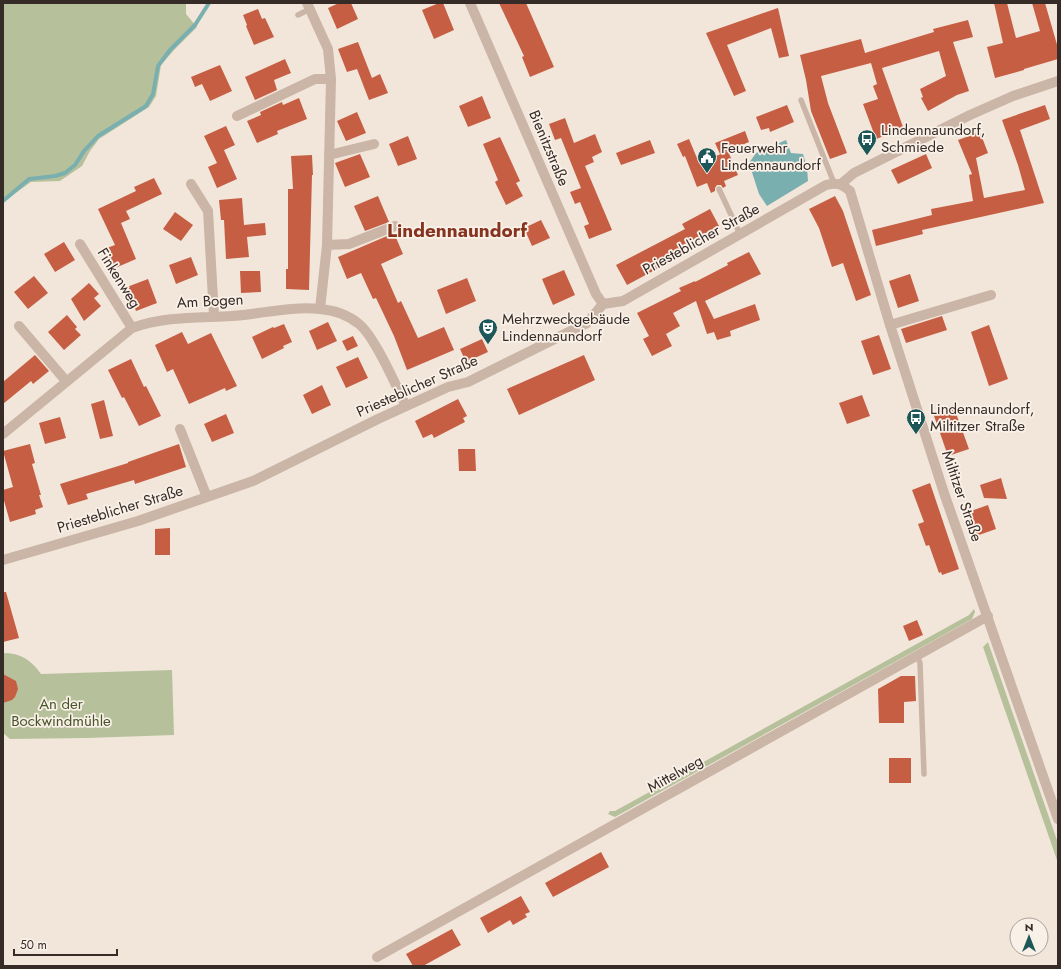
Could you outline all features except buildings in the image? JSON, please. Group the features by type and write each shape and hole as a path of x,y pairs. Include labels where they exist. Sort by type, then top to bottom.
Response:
{"street":[{"name":"Bienitzstraße","path":"470,3 596,294 603,304"},
{"path":"308,6 328,49 331,79 327,245 320,309"},
{"path":"237,116 314,79 331,79"},
{"name":"Priesteblicher Straße","path":"3,560 138,521 253,481 448,386 468,382 587,323 603,304 623,300 826,185 837,184 854,172 970,115 1013,96 1058,81"},
{"path":"329,155 374,144"},
{"path":"191,184 208,211 214,316"},
{"name":"Miltitzer Straße","path":"837,184 850,191 890,325 944,493 1058,819"},
{"path":"327,245 349,244 395,226"},
{"name":"Finkenweg","path":"80,244 132,328"},
{"path":"890,325 991,295"},
{"name":"Am Bogen","path":"3,434 132,328 147,322 171,318 232,316 296,309 320,309 342,314 360,324 373,342 406,406"},
{"path":"19,326 66,381"},
{"path":"180,429 207,497"},
{"name":"Mittelweg","path":"377,957 988,616"}],"lane":[{"path":"298,15 308,6"},
{"path":"801,100 837,184"},
{"path":"719,189 740,234"},
{"path":"917,656 920,663 924,774"}],"green space":[{"path":"3,3 186,3 186,14 197,27 161,65 156,96 149,107 99,139 90,151 82,166 60,181 31,182 3,202"},
{"path":"974,609 975,612 972,619 615,817 608,814 610,811 615,811 969,615"},
{"path":"988,642 1058,843 1058,863 983,647"},
{"name":"An der Bockwindmühle","path":"3,653 15,654 25,658 41,674 172,670 174,735 10,739 3,733"}],"water":[{"path":"786,140 791,153 803,154 807,167 808,181 767,206 759,194 749,163 756,153"}],"waterway":[{"path":"3,201 29,179 55,176 65,173 75,165 84,151 98,136 146,106 153,94 158,66 170,50 195,25 209,3"}],"place":[{"name":"Lindennaundorf, Schmiede","path":"867,156"},
{"name":"Feuerwehr Lindennaundorf","path":"707,174"},
{"name":"Mehrzweckgebäude Lindennaundorf","path":"488,345"},
{"name":"Lindennaundorf, Miltitzer Straße","path":"916,435"}],"district":[{"name":"Lindennaundorf","path":"457,230"}]}
